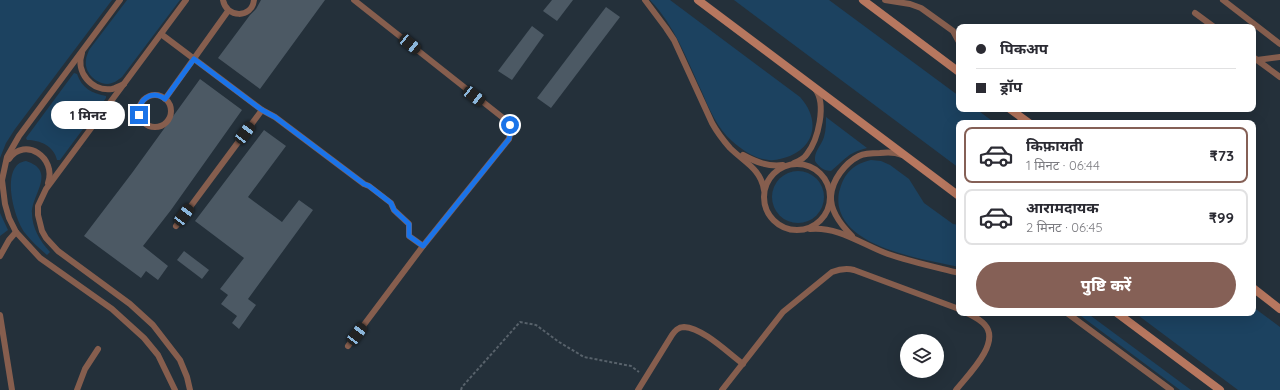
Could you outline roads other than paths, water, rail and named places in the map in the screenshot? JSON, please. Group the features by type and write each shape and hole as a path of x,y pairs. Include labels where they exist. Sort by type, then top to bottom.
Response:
{"main road":[{"path":"698,0 956,194"},
{"path":"863,0 956,70"},
{"path":"1014,112 1025,120"},
{"path":"1256,290 1280,309"},
{"path":"1121,316 1220,390"}],"lane":[{"path":"120,0 19,136 7,157 2,180 5,204 9,218 16,232 40,258 112,309 144,338 158,355 175,390"},
{"path":"46,189 186,0"},
{"path":"223,0 228,11 238,14 243,14 251,8 254,0"},
{"path":"348,346 423,246 509,139 511,130 507,121 354,0"},
{"path":"645,0 674,40 712,123 731,148 758,172 763,183 764,201 767,211 774,220 782,226 793,230 817,228 832,230 871,248 909,261 956,272"},
{"path":"885,0 910,4 921,8 953,31 956,36"},
{"path":"1223,0 1254,24"},
{"path":"165,99 228,11"},
{"path":"1196,13 1210,24"},
{"path":"1256,25 1280,44"},
{"path":"161,34 262,110 280,121 391,203 394,210 409,224 409,236 423,246"},
{"path":"83,50 80,64 81,70 89,82 95,86 107,89 118,87 125,83"},
{"path":"1256,58 1280,57"},
{"path":"1256,59 1280,77"},
{"path":"764,190 773,173 781,167 802,159 807,155 818,130 820,100 818,94 812,86"},
{"path":"152,95 157,95 165,99 170,105 171,111 168,121 154,127 145,123 139,115 142,101 152,95"},
{"path":"176,226 262,110"},
{"path":"731,148 762,164 771,166 802,164 813,167 822,174 828,184 832,204 838,220 858,241"},
{"path":"4,167 10,157 16,152 24,149 41,154 47,160 50,169 50,178 38,206 38,215 42,231 46,238 58,251 130,304 153,325 180,360 187,377 190,390"},
{"path":"804,229 817,224 826,213 830,205 831,195 837,178 850,162 859,156 868,153 890,152 909,158"},
{"path":"0,256 9,240 16,232"},
{"path":"722,390 783,312 832,272 843,268 854,270 956,308"},
{"path":"0,315 12,390"},
{"path":"956,390 988,348 990,340 986,326 972,316"},
{"path":"1071,316 1171,390"},
{"path":"638,390 675,331 679,328 685,327 699,332 743,364"},
{"path":"76,390 85,369 98,349"}]}
